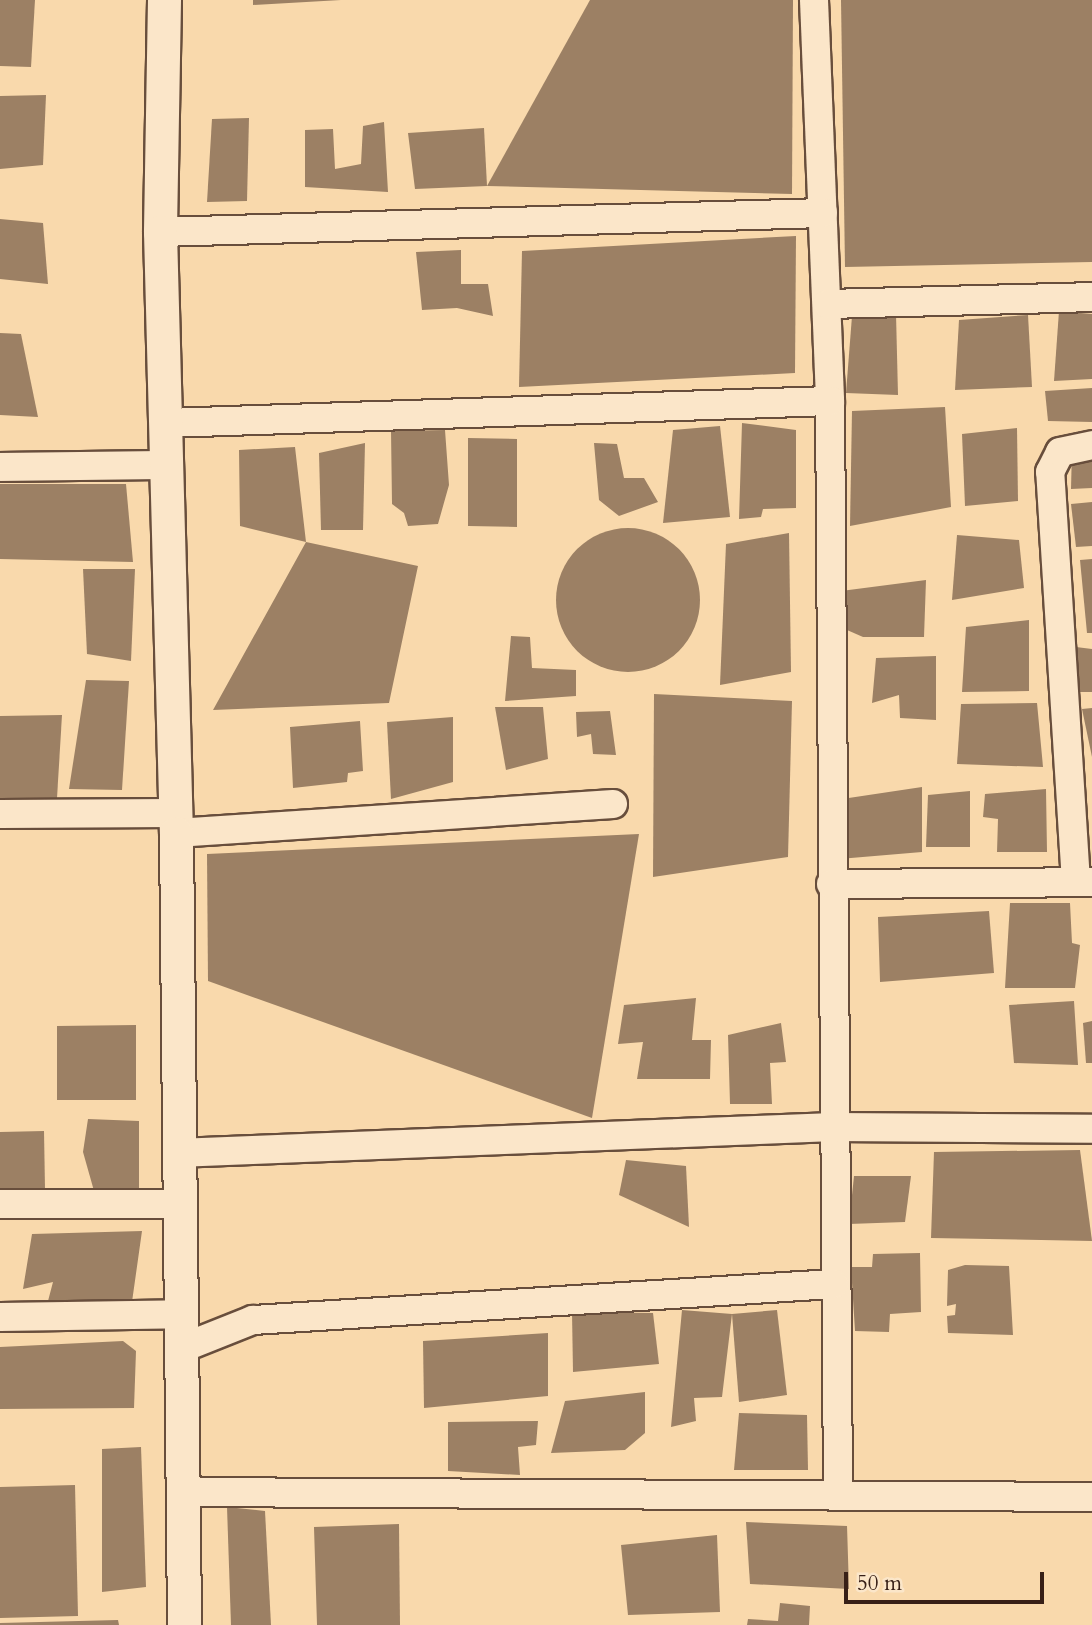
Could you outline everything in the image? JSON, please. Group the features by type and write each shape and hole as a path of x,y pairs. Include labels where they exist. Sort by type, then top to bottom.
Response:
{"street":[{"path":"164,0 160,232 167,423 175,823 177,1204 182,1314 180,1349 184,1625"},
{"path":"814,0 830,401 831,884 838,1494"},
{"path":"160,232 823,213"},
{"path":"828,304 1092,297"},
{"path":"167,423 830,401"},
{"path":"831,884 1084,882 1050,472 1060,452 1092,445"},
{"path":"0,467 168,465"},
{"path":"0,814 175,823 613,804"},
{"path":"177,1153 833,1127 1092,1129"},
{"path":"0,1204 177,1204"},
{"path":"180,1349 253,1321 834,1284"},
{"path":"0,1317 182,1314"},
{"path":"182,1492 1092,1497"}],"building":[{"path":"0,0 35,0 31,67 0,66"},
{"path":"253,0 341,0 253,5"},
{"path":"590,0 793,0 792,194 487,186"},
{"path":"841,0 1092,0 1092,262 845,267"},
{"path":"46,95 43,165 0,169 0,96"},
{"path":"249,118 247,201 207,202 212,119"},
{"path":"384,122 388,192 305,187 305,130 333,129 335,169 361,164 363,126"},
{"path":"484,128 487,186 415,189 408,133"},
{"path":"0,219 43,223 48,284 0,279"},
{"path":"796,236 795,373 519,387 522,251"},
{"path":"461,250 461,284 488,284 493,316 457,308 422,310 416,252"},
{"path":"1059,311 1092,314 1092,379 1054,381"},
{"path":"896,314 898,395 846,393 852,316"},
{"path":"1028,315 1032,387 955,390 959,320"},
{"path":"0,333 21,334 38,417 0,415"},
{"path":"1092,388 1092,422 1048,421 1045,391"},
{"path":"945,407 951,507 850,526 852,411"},
{"path":"742,423 796,430 796,508 763,509 761,517 739,519"},
{"path":"720,426 730,517 663,523 673,430"},
{"path":"1017,428 1018,501 965,506 962,434"},
{"path":"445,430 449,485 438,524 408,526 404,513 392,504 391,431"},
{"path":"468,438 517,439 517,527 468,526"},
{"path":"365,443 363,530 321,530 319,453"},
{"path":"594,443 617,444 624,478 644,478 658,502 619,516 599,500"},
{"path":"295,447 306,542 240,526 239,450"},
{"path":"1072,449 1092,450 1092,488 1071,489"},
{"path":"0,484 126,484 133,562 0,559"},
{"path":"1092,502 1092,546 1076,547 1071,504"},
{"path":"628,528 656,533 679,549 695,572 700,600 695,628 679,651 656,667 628,672 600,667 577,651 561,628 556,600 561,572 577,549 600,533"},
{"path":"789,533 791,672 720,685 726,544"},
{"path":"957,535 1019,540 1024,588 952,600"},
{"path":"306,542 418,566 389,703 213,710"},
{"path":"1092,559 1092,633 1087,633 1080,560"},
{"path":"83,569 135,569 131,661 87,654"},
{"path":"926,580 924,637 863,637 847,630 841,591"},
{"path":"1029,620 1029,691 962,692 966,627"},
{"path":"511,636 530,637 532,668 576,670 576,696 505,701"},
{"path":"1076,647 1092,649 1092,692 1078,692"},
{"path":"936,656 936,720 900,718 899,695 872,703 876,658"},
{"path":"86,680 129,681 122,790 69,789"},
{"path":"654,694 792,701 788,857 653,877"},
{"path":"1037,703 1043,767 957,764 961,704"},
{"path":"495,707 543,707 548,759 506,770"},
{"path":"1092,708 1092,757 1082,709"},
{"path":"610,711 616,755 593,754 591,734 577,737 576,712"},
{"path":"62,715 57,798 0,799 0,716"},
{"path":"453,717 453,782 391,799 387,722"},
{"path":"360,721 363,771 348,773 347,782 293,788 290,727"},
{"path":"922,787 922,852 839,859 842,799"},
{"path":"1046,789 1047,852 997,852 998,819 983,817 985,794"},
{"path":"970,791 970,847 926,847 928,795"},
{"path":"639,834 592,1118 208,981 207,854"},
{"path":"1010,903 1070,903 1072,943 1080,945 1075,988 1005,988"},
{"path":"989,911 994,973 880,982 878,917"},
{"path":"696,998 692,1040 711,1040 710,1079 637,1079 643,1042 618,1044 624,1005"},
{"path":"1074,1001 1078,1065 1014,1063 1009,1005"},
{"path":"1092,1021 1092,1063 1086,1063 1083,1023"},
{"path":"781,1023 786,1062 770,1063 772,1104 730,1104 728,1035"},
{"path":"136,1025 136,1100 57,1100 57,1026"},
{"path":"88,1119 139,1121 139,1196 96,1198 83,1152"},
{"path":"44,1131 45,1189 0,1190 0,1132"},
{"path":"1080,1150 1092,1241 931,1238 934,1152"},
{"path":"626,1160 686,1166 689,1227 619,1195"},
{"path":"854,1176 911,1176 905,1222 849,1224"},
{"path":"142,1231 132,1302 48,1301 53,1282 23,1289 32,1234"},
{"path":"920,1253 921,1312 890,1314 889,1332 855,1331 851,1267 872,1267 873,1254"},
{"path":"965,1265 1009,1266 1013,1335 948,1333 947,1316 955,1315 956,1304 947,1306 948,1270"},
{"path":"682,1310 732,1314 722,1397 694,1398 696,1421 671,1427"},
{"path":"777,1310 787,1395 739,1402 732,1314"},
{"path":"572,1312 653,1313 659,1364 573,1372"},
{"path":"548,1333 548,1396 424,1408 423,1341"},
{"path":"123,1341 136,1351 134,1408 0,1409 0,1347"},
{"path":"645,1392 645,1433 625,1450 551,1453 565,1401"},
{"path":"739,1413 807,1415 808,1470 734,1470"},
{"path":"538,1421 536,1445 518,1447 520,1475 448,1471 448,1422"},
{"path":"141,1447 146,1587 102,1592 102,1449"},
{"path":"75,1485 78,1616 0,1618 0,1487"},
{"path":"227,1507 265,1511 271,1625 231,1625"},
{"path":"746,1522 847,1526 849,1589 750,1584"},
{"path":"399,1524 400,1625 317,1625 314,1527"},
{"path":"717,1535 720,1612 628,1615 621,1545"},
{"path":"780,1603 810,1606 809,1625 747,1625 748,1619 778,1621"},
{"path":"118,1620 119,1625 0,1625 0,1623"}]}
